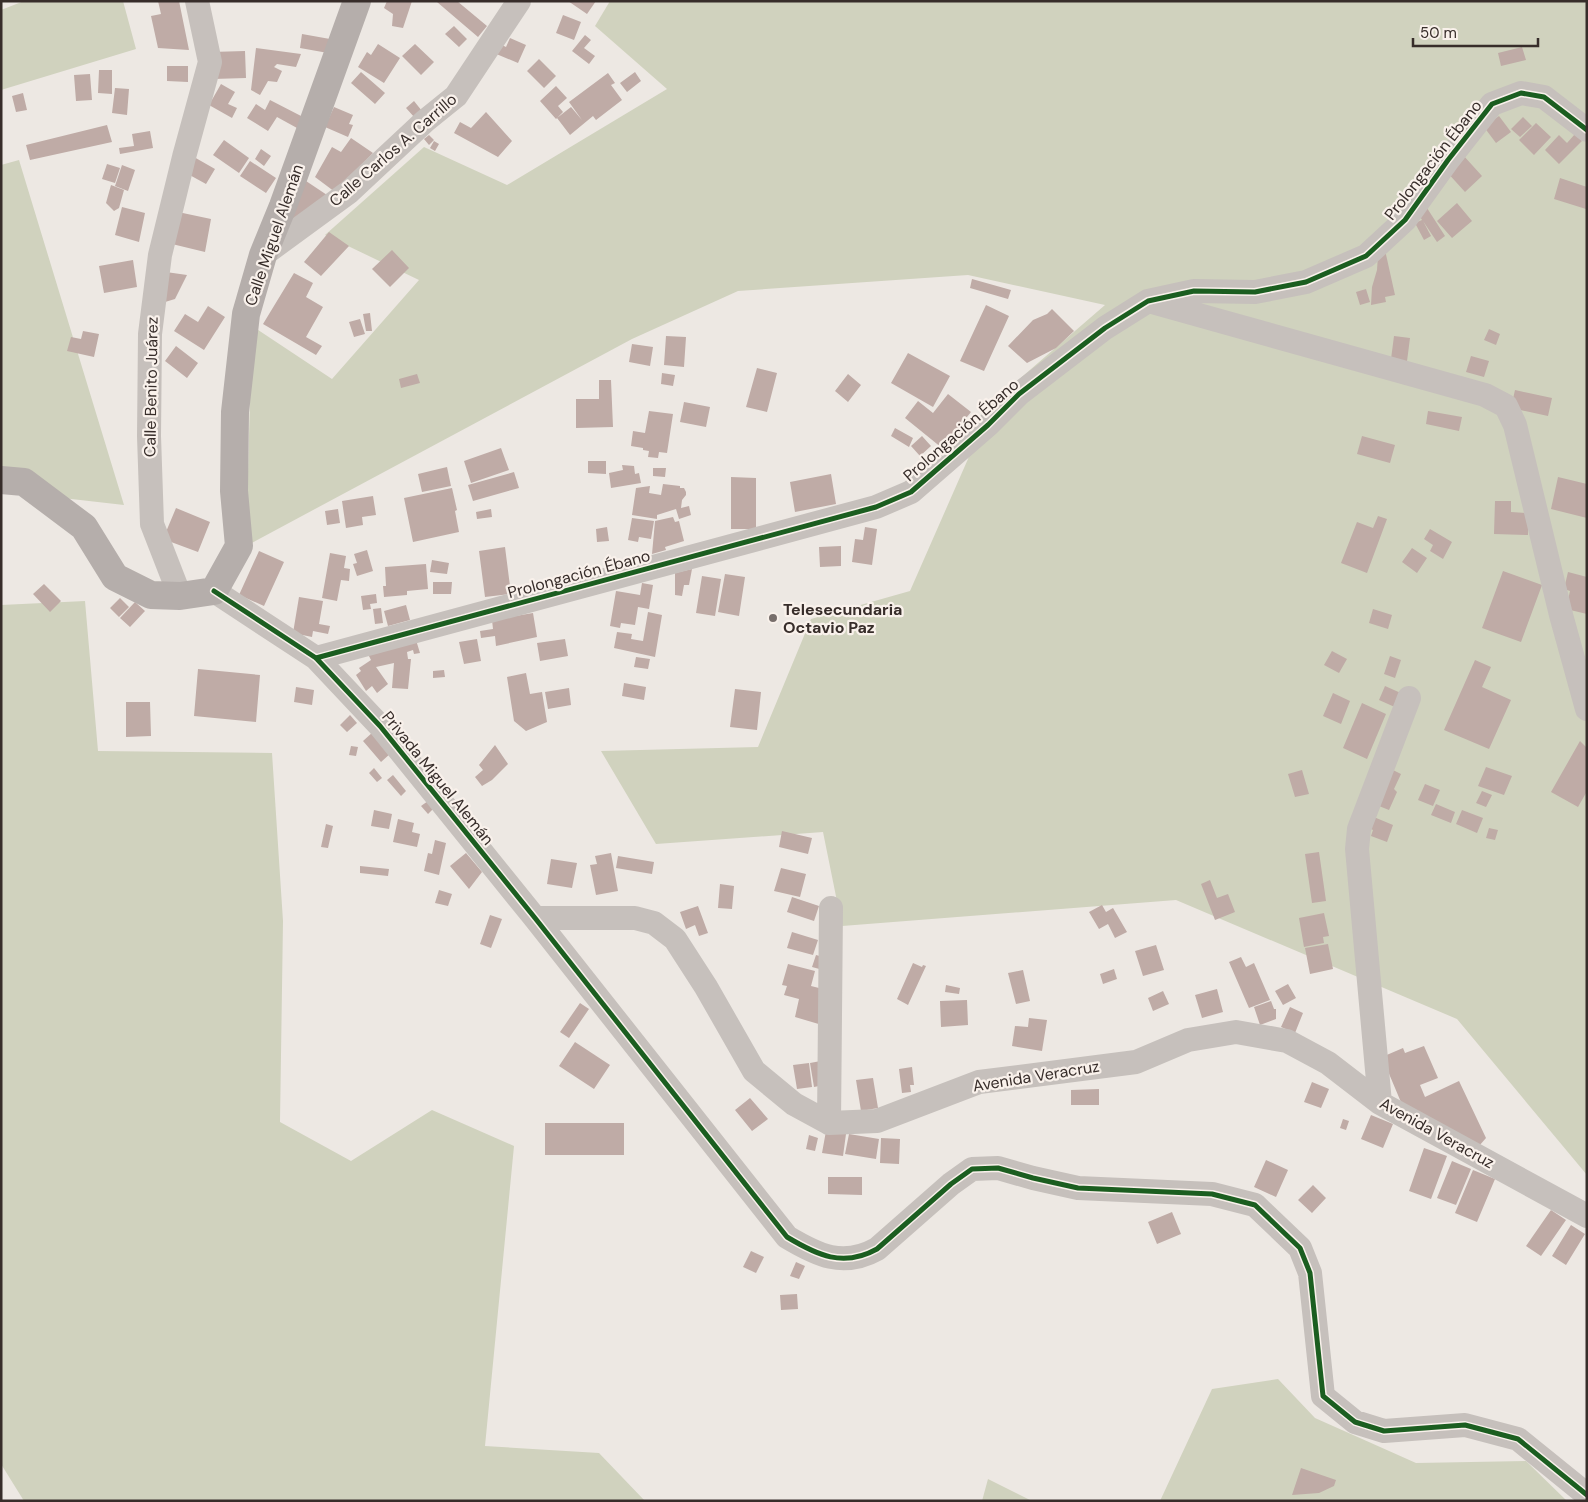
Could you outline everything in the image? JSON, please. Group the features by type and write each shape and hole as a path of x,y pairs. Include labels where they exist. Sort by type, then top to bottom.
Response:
{"main road":[{"name":"Calle Miguel Alemán","path":"214,591 239,546 234,491 235,412 246,314 263,255 283,206 358,1"},
{"path":"1,480 24,482 84,527 115,577 151,595 180,596 214,591"}],"street":[{"name":"Calle Benito Juárez","path":"180,596 152,524 149,436 150,334 160,254 210,62 197,1"},
{"name":"Calle Carlos A. Carrillo","path":"263,255 349,192 426,120 456,96 518,1"},
{"name":"Prolongación Ébano","path":"316,658 876,507 911,492 988,425 1019,394 1105,328 1148,301 1194,291 1255,292 1306,282 1366,256 1405,220 1448,160 1492,104 1521,93 1544,97 1587,130"},
{"path":"1148,301 1485,395 1506,406 1515,425 1561,615 1587,709"},
{"path":"214,591 316,658"},
{"name":"Privada Miguel Alemán","path":"316,658 380,726 535,918 787,1237 813,1252 832,1258 864,1256 877,1249 951,1184 972,1169 998,1168 1078,1188 1212,1194 1254,1205 1300,1248 1310,1273 1323,1396 1355,1422 1384,1431 1465,1425 1518,1439 1587,1494"},
{"path":"1380,1103 1357,849 1359,829 1409,698"},
{"path":"829,1122 831,908"},
{"name":"Avenida Veracruz","path":"535,918 635,918 654,922 675,939 706,987 754,1071 794,1104 829,1122 877,1121 979,1082 1136,1062 1188,1040 1236,1032 1287,1041 1328,1062 1380,1103 1587,1216"}],"green space":[{"path":"24,1 123,1 136,49 1,90 1,10"},
{"path":"610,1 1587,1 1587,1175 1457,1019 1176,900 842,926 823,832 656,844 601,751 758,747 811,619 910,591 993,402 1105,305 968,275 738,291 632,339 246,546 252,326 332,379 419,280 325,235 424,147 507,185 667,89 595,26"},
{"path":"19,160 124,505 1,491 1,165"},
{"path":"85,601 98,751 272,753 283,921 280,1122 351,1161 432,1110 514,1146 485,1446 599,1453 645,1501 24,1501 1,1464 1,605"},
{"path":"1278,1379 1315,1418 1416,1463 1526,1461 1567,1501 1160,1501 1212,1389"},
{"path":"988,1479 1032,1501 982,1501"}],"building":[{"path":"158,1 179,1 189,50 158,48 151,16 161,14"},
{"path":"387,1 412,1 403,28 392,26 393,14 384,8"},
{"path":"438,1 457,1 487,26 478,37"},
{"path":"568,1 596,1 587,14"},
{"path":"563,15 581,22 574,40 556,33"},
{"path":"454,26 467,39 459,47 445,34"},
{"path":"302,34 330,39 328,53 300,48"},
{"path":"585,35 591,40 584,48 595,56 589,64 572,51"},
{"path":"510,38 526,45 518,63 494,53 498,43 506,47"},
{"path":"378,44 400,58 384,83 358,67 367,52 371,55"},
{"path":"415,44 434,62 421,75 402,56"},
{"path":"1522,47 1526,60 1501,66 1498,53"},
{"path":"256,48 301,54 296,67 277,64 274,67 282,71 277,82 268,81 260,95 251,90"},
{"path":"245,51 246,78 213,79 211,52"},
{"path":"539,59 556,76 544,88 527,71"},
{"path":"167,66 188,66 188,82 167,81"},
{"path":"99,70 112,70 112,94 98,93"},
{"path":"361,72 385,93 375,104 351,83"},
{"path":"635,72 641,81 627,92 620,83"},
{"path":"608,73 615,83 611,85 622,100 596,120 593,116 570,135 557,118 571,107 582,120 569,102"},
{"path":"90,74 92,100 76,101 74,75"},
{"path":"221,84 235,92 228,104 237,108 232,118 209,105"},
{"path":"556,86 567,98 558,106 563,112 556,119 540,101"},
{"path":"115,88 129,89 127,115 112,113"},
{"path":"23,93 27,110 16,112 12,96"},
{"path":"270,100 303,117 297,128 277,117 268,131 247,118 256,104 265,110"},
{"path":"414,101 422,111 415,118 406,108"},
{"path":"334,107 353,115 349,124 353,125 348,137 325,127"},
{"path":"486,112 512,141 498,157 454,133 460,122 471,128"},
{"path":"1499,116 1511,132 1496,143 1484,127"},
{"path":"1523,117 1532,126 1520,137 1511,129"},
{"path":"1536,123 1551,137 1534,155 1519,140"},
{"path":"107,125 112,142 30,160 26,145"},
{"path":"150,131 153,148 120,154 119,148 134,146 132,134"},
{"path":"1575,134 1582,141 1559,164 1545,150 1559,135 1567,143"},
{"path":"429,135 434,140 429,145 424,139"},
{"path":"351,138 373,153 335,192 315,177 332,147 341,152"},
{"path":"224,140 249,158 239,173 213,155"},
{"path":"434,141 439,144 435,151 430,148"},
{"path":"261,149 271,156 264,166 255,159"},
{"path":"1463,155 1482,176 1465,192 1446,171"},
{"path":"194,157 215,169 206,184 186,173"},
{"path":"250,161 276,178 266,193 240,176"},
{"path":"107,164 120,168 115,183 102,179"},
{"path":"122,165 135,170 128,191 115,186"},
{"path":"1560,178 1587,187 1586,209 1554,199"},
{"path":"306,181 330,197 287,223"},
{"path":"111,185 124,190 119,208 114,211 106,203"},
{"path":"1457,203 1472,221 1452,238 1437,221"},
{"path":"122,207 145,213 139,242 115,235"},
{"path":"1427,208 1445,236 1437,242 1423,221 1431,236 1424,240 1415,223 1422,220 1418,213"},
{"path":"178,212 211,219 205,252 172,244"},
{"path":"329,232 349,246 321,276 304,262"},
{"path":"392,250 409,268 390,287 372,269"},
{"path":"1385,250 1395,295 1385,297 1386,302 1371,305 1372,287 1377,270 1378,255"},
{"path":"133,260 137,287 104,293 99,266"},
{"path":"166,272 187,275 175,299 165,302"},
{"path":"294,273 313,283 306,297 323,307 306,337 322,346 316,355 263,324"},
{"path":"972,279 1011,290 1008,299 970,288"},
{"path":"1366,289 1370,302 1360,305 1356,292"},
{"path":"986,305 1009,316 984,371 960,361"},
{"path":"208,306 225,317 204,350 174,331 185,314 198,322"},
{"path":"1052,309 1074,331 1056,348 1027,363 1008,346 1033,320 1047,314"},
{"path":"370,313 372,331 366,331 363,314"},
{"path":"360,319 365,334 354,337 349,322"},
{"path":"1489,329 1500,334 1496,345 1484,340"},
{"path":"83,331 99,334 94,357 67,351 71,337 81,339"},
{"path":"666,336 686,337 684,367 664,365"},
{"path":"1394,336 1410,338 1406,369 1390,367"},
{"path":"632,344 653,347 650,366 629,362"},
{"path":"176,346 198,363 187,378 165,361"},
{"path":"908,353 950,376 933,407 891,383"},
{"path":"1471,356 1489,361 1484,377 1466,372"},
{"path":"757,368 777,373 767,412 746,407"},
{"path":"662,373 675,375 673,386 661,384"},
{"path":"417,374 420,383 401,388 399,379"},
{"path":"848,374 861,385 848,402 835,391"},
{"path":"599,380 611,380 613,427 576,428 576,399 599,399"},
{"path":"1515,390 1552,398 1548,416 1511,408"},
{"path":"948,394 971,412 942,448 905,418 918,401 933,413"},
{"path":"684,402 710,407 706,427 680,422"},
{"path":"649,411 673,414 667,453 659,452 658,458 648,457 649,451 631,446 633,431 645,433"},
{"path":"1428,411 1462,417 1459,431 1426,424"},
{"path":"895,428 913,438 909,447 891,436"},
{"path":"922,436 931,446 920,456 911,446"},
{"path":"1362,436 1395,445 1390,463 1357,454"},
{"path":"501,448 509,470 471,483 464,461"},
{"path":"588,461 606,461 606,474 588,473"},
{"path":"622,465 634,466 635,474 639,473 641,483 611,488 609,473 623,470"},
{"path":"447,467 451,486 422,492 418,474"},
{"path":"653,468 666,468 665,477 653,476"},
{"path":"514,472 519,488 473,501 468,485"},
{"path":"831,474 836,504 795,512 790,482"},
{"path":"731,477 756,478 756,529 731,529"},
{"path":"1558,477 1587,484 1587,518 1551,509"},
{"path":"663,484 684,488 686,495 682,500 681,508 689,506 691,515 679,519 676,509 657,515 657,519 632,515 636,488 650,486 649,493 661,495"},
{"path":"452,488 459,532 413,542 404,498"},
{"path":"373,496 376,515 362,517 363,525 346,528 342,501"},
{"path":"1495,501 1511,501 1511,512 1528,513 1528,535 1494,534"},
{"path":"176,508 210,522 198,552 163,539"},
{"path":"338,509 340,523 327,525 325,511"},
{"path":"491,509 492,517 477,519 476,512"},
{"path":"1378,516 1387,519 1367,573 1341,563 1357,522 1373,528"},
{"path":"673,517 675,522 679,521 684,541 665,547 666,550 652,554 655,521"},
{"path":"632,518 654,521 651,539 639,537 638,542 628,540"},
{"path":"607,527 609,541 597,542 596,529"},
{"path":"865,527 877,529 872,565 852,562 855,539 863,540"},
{"path":"1430,529 1452,542 1443,559 1430,551 1433,545 1424,539"},
{"path":"841,546 841,566 820,567 819,547"},
{"path":"505,547 511,594 485,597 479,551"},
{"path":"1412,548 1427,558 1417,573 1402,562"},
{"path":"367,550 373,571 357,576 353,564 357,563 354,554"},
{"path":"259,551 284,562 264,606 239,595"},
{"path":"330,553 346,556 344,568 350,569 349,581 341,580 337,601 322,598"},
{"path":"432,560 449,563 447,574 430,572"},
{"path":"426,564 428,589 407,591 407,595 384,597 383,586 386,586 385,567"},
{"path":"692,569 689,585 684,585 682,596 675,595 675,573"},
{"path":"1503,571 1542,585 1521,642 1482,628"},
{"path":"1568,572 1587,577 1587,614 1566,609 1570,591 1564,589"},
{"path":"725,574 745,577 739,616 718,612"},
{"path":"702,576 721,579 715,616 696,613"},
{"path":"433,582 452,582 451,594 433,594"},
{"path":"642,583 653,585 649,609 638,607 635,625 621,623 620,628 610,626 616,591 640,595"},
{"path":"44,584 61,601 50,612 33,594"},
{"path":"376,594 377,603 370,604 371,609 363,610 361,596"},
{"path":"299,597 323,601 319,624 330,626 328,634 313,631 312,637 293,633"},
{"path":"120,598 129,607 119,617 110,608"},
{"path":"135,602 145,611 130,627 120,618"},
{"path":"406,605 410,620 388,626 384,611"},
{"path":"381,608 383,623 375,624 373,609"},
{"path":"1373,609 1392,615 1388,629 1369,623"},
{"path":"648,612 662,615 655,657 614,648 617,632 632,634 631,639 643,641"},
{"path":"533,613 537,637 496,646 495,636 481,638 480,631 493,629 492,620"},
{"path":"477,639 481,661 464,664 459,642"},
{"path":"565,639 568,656 540,661 537,643"},
{"path":"416,640 420,653 414,654 413,650 407,652 408,659 411,659 408,689 392,688 394,663 376,667 388,684 377,693 372,686 366,691 356,675 361,671 359,668 371,660 368,654"},
{"path":"1332,651 1347,659 1339,673 1324,665"},
{"path":"1390,656 1401,660 1395,678 1384,674"},
{"path":"636,657 650,659 648,669 634,667"},
{"path":"1475,660 1491,667 1482,687 1511,700 1489,749 1444,730"},
{"path":"198,669 260,675 256,722 194,716"},
{"path":"444,670 445,677 433,678 433,671"},
{"path":"526,673 530,694 542,692 547,722 526,731 514,721 507,677"},
{"path":"624,683 646,687 644,700 622,696"},
{"path":"1385,686 1403,694 1397,708 1379,700"},
{"path":"296,687 314,690 312,705 294,702"},
{"path":"569,688 571,705 548,709 545,692"},
{"path":"735,689 761,692 757,730 730,727"},
{"path":"1333,693 1350,701 1341,724 1323,716"},
{"path":"126,702 150,702 151,736 126,737"},
{"path":"1362,703 1386,714 1367,759 1343,748"},
{"path":"350,715 357,723 347,732 340,725"},
{"path":"373,732 391,753 381,762 363,741"},
{"path":"1580,741 1587,748 1587,793 1578,807 1551,792"},
{"path":"495,745 508,764 492,780 482,786 475,777 483,770 479,765"},
{"path":"351,746 358,747 356,756 349,755"},
{"path":"1486,767 1512,776 1504,795 1478,786"},
{"path":"374,768 382,778 377,782 369,773"},
{"path":"1389,768 1401,774 1394,789 1397,792 1389,810 1374,804"},
{"path":"1302,770 1309,794 1295,797 1288,774"},
{"path":"393,775 406,791 401,796 387,780"},
{"path":"1425,784 1440,790 1433,806 1418,800"},
{"path":"1482,791 1492,795 1486,807 1476,803"},
{"path":"428,801 434,808 428,814 421,806"},
{"path":"1436,804 1455,812 1451,823 1431,815"},
{"path":"374,810 392,814 389,829 371,826"},
{"path":"1462,810 1483,818 1477,833 1456,824"},
{"path":"1369,815 1393,825 1387,842 1371,836 1373,830 1365,826"},
{"path":"398,819 414,823 412,832 420,834 417,847 393,842"},
{"path":"326,824 333,826 328,848 321,847"},
{"path":"1489,828 1498,830 1495,840 1486,838"},
{"path":"782,831 812,838 808,854 779,847"},
{"path":"435,840 446,843 439,875 424,871 428,853 432,854"},
{"path":"1319,852 1326,901 1312,903 1305,854"},
{"path":"466,853 482,872 469,889 450,866"},
{"path":"611,853 618,891 596,895 590,865 597,864 595,856"},
{"path":"618,856 654,862 652,874 616,868"},
{"path":"551,859 577,863 572,888 547,884"},
{"path":"360,866 389,869 388,876 360,873"},
{"path":"781,868 806,874 800,897 774,891"},
{"path":"1210,880 1217,898 1228,894 1235,912 1215,920 1201,884"},
{"path":"720,884 734,886 732,909 718,908"},
{"path":"439,890 452,894 448,906 435,903"},
{"path":"792,897 819,906 814,921 787,912"},
{"path":"1102,905 1106,912 1113,908 1127,932 1115,938 1108,924 1099,929 1089,912"},
{"path":"698,906 708,933 699,936 695,925 686,929 680,912"},
{"path":"1324,913 1329,936 1323,937 1324,943 1304,947 1299,918"},
{"path":"490,915 502,919 491,948 480,944"},
{"path":"792,932 818,940 813,955 787,948"},
{"path":"1328,944 1333,969 1310,974 1305,948"},
{"path":"1156,945 1164,970 1143,976 1135,951"},
{"path":"816,955 830,959 827,971 812,967"},
{"path":"1241,957 1246,967 1254,963 1270,1000 1249,1008 1229,962"},
{"path":"913,963 922,967 923,965 926,966 908,1005 897,999"},
{"path":"788,964 815,971 811,986 831,991 822,1025 795,1017 799,999 784,995 787,986 782,985"},
{"path":"1114,969 1117,979 1103,984 1100,974"},
{"path":"1023,970 1030,1001 1016,1004 1008,973"},
{"path":"1288,984 1296,998 1283,1005 1275,991"},
{"path":"946,985 960,988 959,994 945,992"},
{"path":"1217,989 1223,1012 1202,1018 1195,995"},
{"path":"1163,991 1169,1004 1153,1011 1148,998"},
{"path":"967,1000 968,1025 941,1027 940,1001"},
{"path":"1271,1001 1274,1009 1276,1009 1276,1019 1260,1025 1254,1007"},
{"path":"580,1003 589,1009 569,1038 560,1032"},
{"path":"1290,1007 1303,1013 1295,1033 1281,1027"},
{"path":"1029,1018 1047,1020 1042,1051 1012,1046 1015,1026 1028,1027"},
{"path":"575,1042 610,1065 594,1089 559,1066"},
{"path":"1424,1046 1438,1078 1420,1085 1425,1097 1459,1081 1486,1138 1479,1146 1403,1107 1382,1057 1403,1048 1405,1053"},
{"path":"826,1060 829,1084 814,1087 810,1063"},
{"path":"809,1063 812,1087 797,1089 793,1065"},
{"path":"912,1067 914,1085 910,1085 911,1092 902,1093 899,1069"},
{"path":"873,1078 878,1108 861,1111 856,1080"},
{"path":"1312,1082 1329,1089 1321,1108 1304,1102"},
{"path":"1099,1089 1099,1105 1071,1105 1071,1090"},
{"path":"750,1098 768,1119 752,1131 735,1110"},
{"path":"1371,1115 1393,1124 1383,1148 1361,1139"},
{"path":"1343,1119 1349,1121 1346,1130 1340,1128"},
{"path":"545,1123 624,1123 624,1155 545,1155"},
{"path":"826,1131 846,1134 843,1156 822,1153"},
{"path":"849,1134 879,1139 876,1159 845,1154"},
{"path":"809,1135 818,1138 815,1151 806,1149"},
{"path":"881,1138 900,1139 899,1164 880,1163"},
{"path":"1424,1148 1447,1156 1431,1199 1409,1191"},
{"path":"1266,1160 1288,1170 1276,1197 1254,1187"},
{"path":"1452,1161 1471,1169 1456,1205 1437,1198"},
{"path":"1473,1170 1495,1179 1477,1222 1455,1213"},
{"path":"828,1177 862,1177 862,1195 828,1194"},
{"path":"1313,1185 1326,1198 1312,1213 1298,1200"},
{"path":"1551,1210 1566,1220 1541,1256 1526,1246"},
{"path":"1172,1212 1181,1234 1157,1244 1148,1222"},
{"path":"1571,1225 1585,1234 1566,1265 1552,1256"},
{"path":"751,1251 764,1257 756,1273 743,1267"},
{"path":"796,1262 805,1266 799,1279 790,1276"},
{"path":"797,1294 798,1309 781,1310 780,1295"},
{"path":"1301,1468 1336,1480 1334,1486 1319,1493 1292,1495"}],"cycle path":[{"path":"316,658 876,507 911,492 988,425 1019,394 1105,328 1148,301 1194,291 1255,292 1306,282 1366,256 1405,220 1448,160 1492,104 1521,93 1544,97 1587,130"},
{"path":"214,591 316,658 380,726 535,918 787,1237 809,1249 831,1257 853,1258 865,1255 877,1249 951,1184 972,1169 998,1168 1078,1188 1212,1194 1255,1205 1300,1248 1310,1273 1323,1396 1355,1422 1384,1431 1465,1425 1518,1439 1587,1495"}],"place":[{"name":"Telesecundaria Octavio Paz","path":"773,618"}]}
